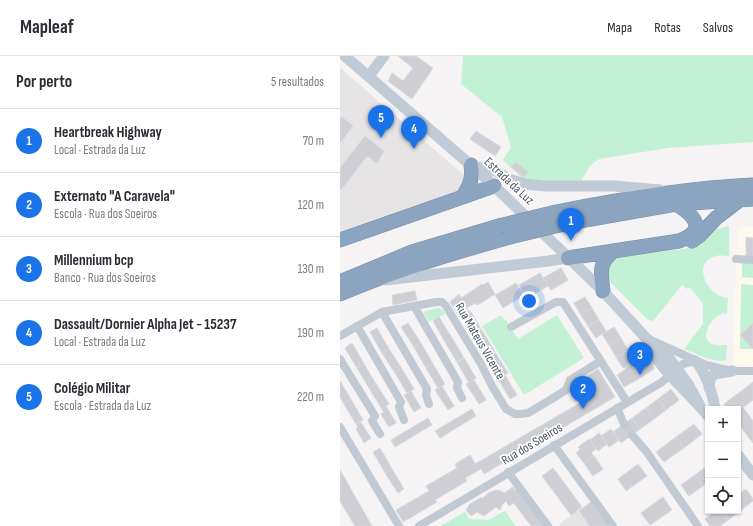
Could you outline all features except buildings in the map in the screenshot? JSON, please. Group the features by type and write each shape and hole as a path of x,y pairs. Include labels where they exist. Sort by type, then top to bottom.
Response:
{"highway":[{"path":"463,196 468,190 471,182 471,165"},
{"path":"340,282 568,223 728,186 753,185"},
{"path":"340,240 494,186"},
{"path":"340,294 367,276 412,252 499,226 556,212 635,198 747,199"},
{"path":"568,258 679,241 690,237 695,232 696,226 694,219 678,198"},
{"path":"679,241 688,242 696,239 716,218 747,199"},
{"path":"603,291 601,275 602,264 605,258 614,251"},
{"path":"340,271 352,267 367,276"}],"main road":[{"name":"Estrada da Luz","path":"345,56 369,76 387,94 471,165 603,291 645,337 669,358 674,372 688,384 705,412"},
{"path":"369,76 384,56"},
{"path":"471,165 496,171 509,179 525,184 545,186 614,186 678,198"},
{"path":"367,276 548,262 568,258"},
{"path":"694,361 702,370 715,406"},
{"path":"709,388 710,380 716,373 732,371"},
{"path":"741,459 753,475"}],"street":[{"path":"736,259 753,260"},
{"path":"511,327 556,302 561,301 564,303 627,402"},
{"name":"Rua Mateus Vicente","path":"340,336 382,312 442,302 446,306 481,364 506,409 515,414 528,413 566,390 570,380 601,361"},
{"path":"414,306 458,382 457,388 462,398"},
{"path":"382,312 427,389 426,395 429,404"},
{"path":"357,326 401,402 399,407 404,420"},
{"path":"645,337 694,361 706,365 732,371 753,371"},
{"path":"340,359 375,416 372,421 380,434"},
{"name":"Rua dos Soeiros","path":"419,526 662,382 683,364 694,361"},
{"path":"617,408 624,424"},
{"path":"340,427 399,526"},
{"path":"632,435 646,451 698,526"},
{"path":"554,445 614,526"},
{"path":"508,472 548,526"}],"shaded area":[{"path":"340,68 464,175 466,180 460,190 340,231"},
{"path":"753,227 753,366 733,365 737,231 738,228"},
{"path":"578,510 590,526 560,526 559,524"}],"green space":[{"path":"463,56 753,56 753,142 668,148 599,159 591,165 581,181 529,181 523,179 503,160 511,147 502,117 461,84"},
{"path":"729,226 729,256 716,256 708,260 704,265 703,272 705,279 714,292 728,298 727,314 722,314 714,319 708,327 706,336 707,340 712,344 727,345 726,360 716,361 684,349 703,324 703,303 689,287 687,289 682,285 653,321 648,320 611,283 607,275 609,264 617,257 691,248 702,243 713,230"},
{"path":"742,262 753,262 753,278 742,277"},
{"path":"741,284 753,285 753,323 740,335"},
{"path":"438,308 442,309 445,314 429,322 423,312"},
{"path":"501,315 518,339 557,315 584,358 524,395 482,326"},
{"path":"740,335 753,349 740,349"},
{"path":"505,511 516,526 440,526 465,512 469,519 488,520"}],"tunnel":[{"path":"624,424 632,435"}],"place":[{"name":"Colégio Militar","path":"381,138"},
{"name":"Dassault/Dornier Alpha Jet - 15237","path":"414,149"},
{"name":"Heartbreak Highway","path":"571,241"},
{"name":"Millennium bcp","path":"640,375"},
{"name":"Externato \"A Caravela\"","path":"583,409"}]}
